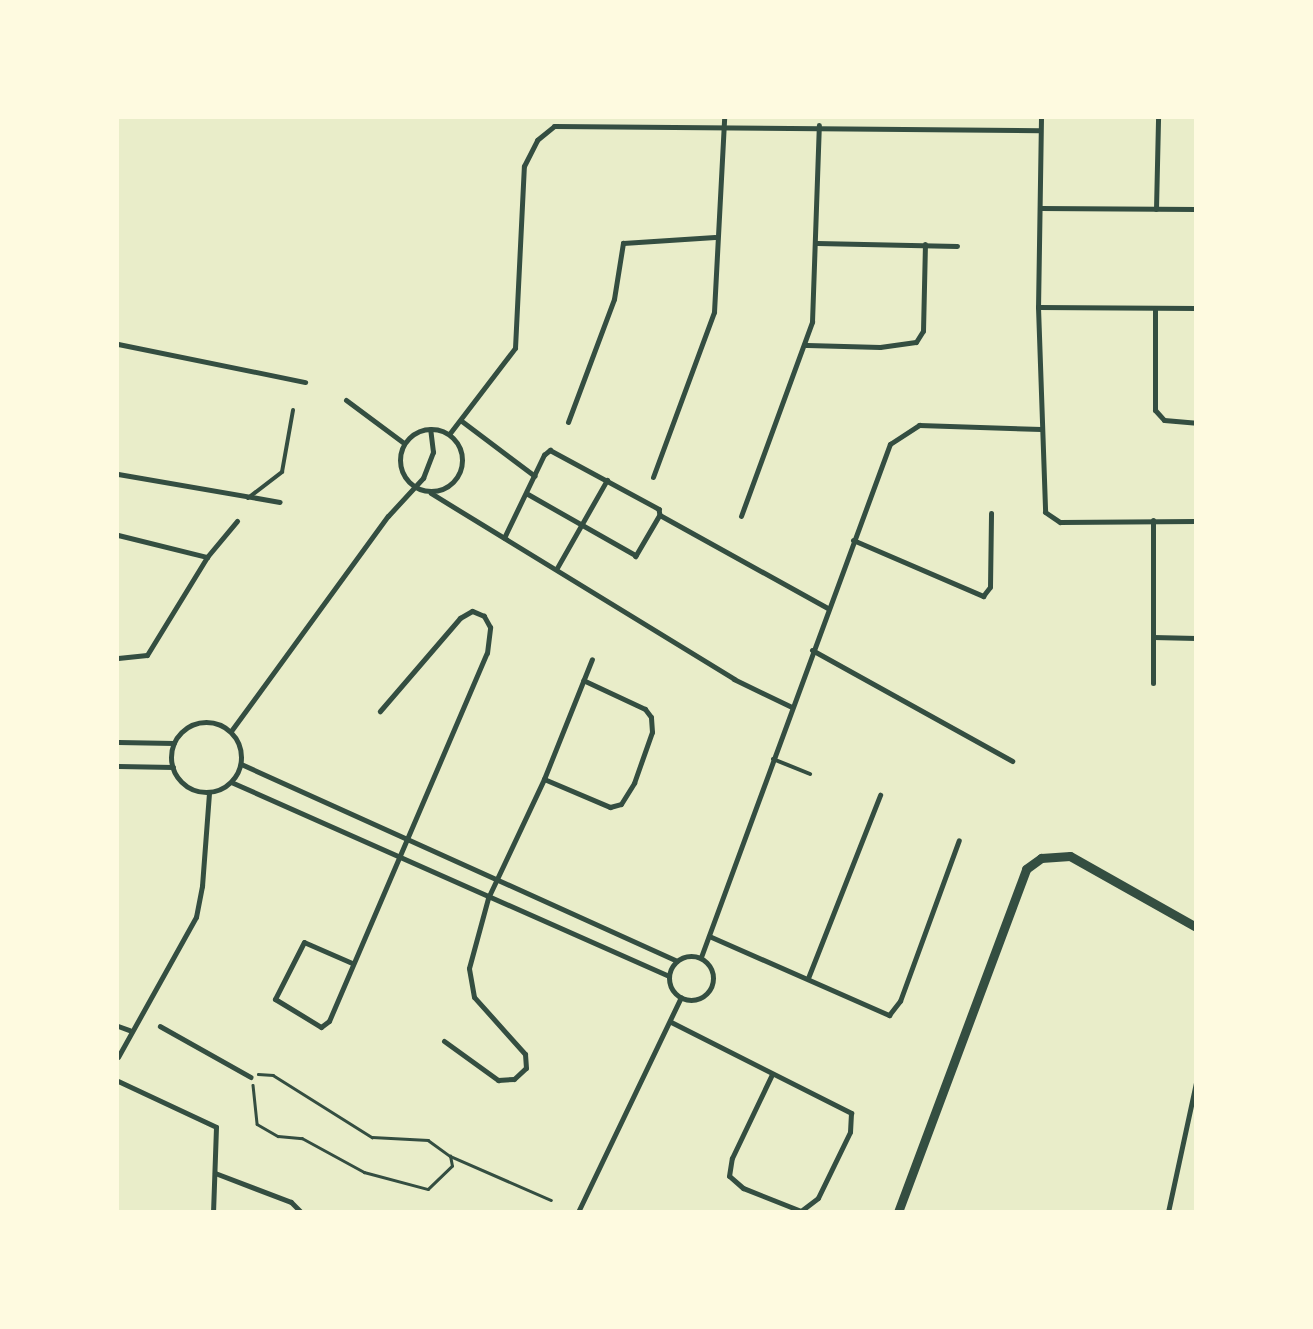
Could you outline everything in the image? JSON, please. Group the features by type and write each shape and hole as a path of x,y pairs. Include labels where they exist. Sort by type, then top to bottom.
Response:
{"street":[{"path":"613,118 613,124"},
{"path":"654,477 714,312 718,290 716,237 721,127 724,118"},
{"path":"1041,118 1038,307 1042,505 1055,521 1196,521"},
{"path":"1156,209 1158,118"},
{"path":"450,433 462,421 515,348 522,182 530,150 554,126 613,124 721,127 819,125 1040,130"},
{"path":"741,516 807,345 817,243 819,125"},
{"path":"1040,208 1196,209"},
{"path":"568,422 614,299 623,243 716,237"},
{"path":"817,243 957,246"},
{"path":"807,345 906,346 921,338 924,318 925,244"},
{"path":"1038,307 1196,308"},
{"path":"1155,308 1155,410 1164,420 1196,423"},
{"path":"118,344 305,382"},
{"path":"346,400 404,443"},
{"path":"462,421 534,476"},
{"path":"701,957 882,458 890,444 908,429 931,424 1041,429"},
{"path":"404,443 430,429 450,433 463,450 457,473 431,493"},
{"path":"231,731 371,539 415,488 432,456 430,429"},
{"path":"404,443 401,469 415,488 431,493 557,568 734,678 792,707"},
{"path":"504,538 527,494 534,476 550,450 659,509 660,515 636,556 527,494"},
{"path":"118,474 248,498 280,502"},
{"path":"557,568 607,480"},
{"path":"853,540 983,596 990,587 991,513"},
{"path":"660,515 828,608"},
{"path":"1153,520 1153,683"},
{"path":"118,658 147,655 207,557 237,521"},
{"path":"118,535 207,557"},
{"path":"352,963 304,942 275,999 324,1026 409,841 487,653 490,627 484,616 472,610 460,618 380,711"},
{"path":"1154,637 1196,638"},
{"path":"812,650 1012,761"},
{"path":"444,1041 498,1080 514,1079 526,1068 525,1054 483,1012 469,980 473,948 488,898 544,779 592,659"},
{"path":"544,779 610,807 621,804 634,783 652,732 651,717 645,709 583,680"},
{"path":"200,722 216,723 231,731 241,750 241,764 231,782 208,792 186,786 173,767 174,743 189,726 200,722"},
{"path":"118,742 174,743"},
{"path":"241,764 676,961 701,957"},
{"path":"118,766 173,767"},
{"path":"231,782 402,857 488,898 669,976"},
{"path":"118,1057 129,1030 196,917 206,852 208,792"},
{"path":"808,978 880,795"},
{"path":"709,936 808,978 883,1015 893,1013 904,990 959,840"},
{"path":"898,1212 1026,869 1041,858 1055,854 1070,856 1196,927"},
{"path":"676,961 669,976 672,988 681,997 698,998 710,988 712,972 701,957"},
{"path":"578,1212 672,1022 681,997"},
{"path":"672,1022 772,1074 846,1109 852,1117 850,1132 820,1194 807,1209 743,1188 729,1176 732,1158 772,1074"},
{"path":"118,1026 129,1030"},
{"path":"160,1026 251,1077"},
{"path":"118,1081 214,1124 219,1133 213,1212"},
{"path":"1168,1212 1196,1083"},
{"path":"215,1173 291,1202 301,1212"}],"lane":[{"path":"248,498 282,472 293,410"},
{"path":"773,759 810,774"}],"path":[{"path":"450,1156 452,1166 428,1188 364,1172 302,1138 278,1136 257,1124 251,1077 272,1076 372,1137 428,1140 450,1156 551,1200"}]}
